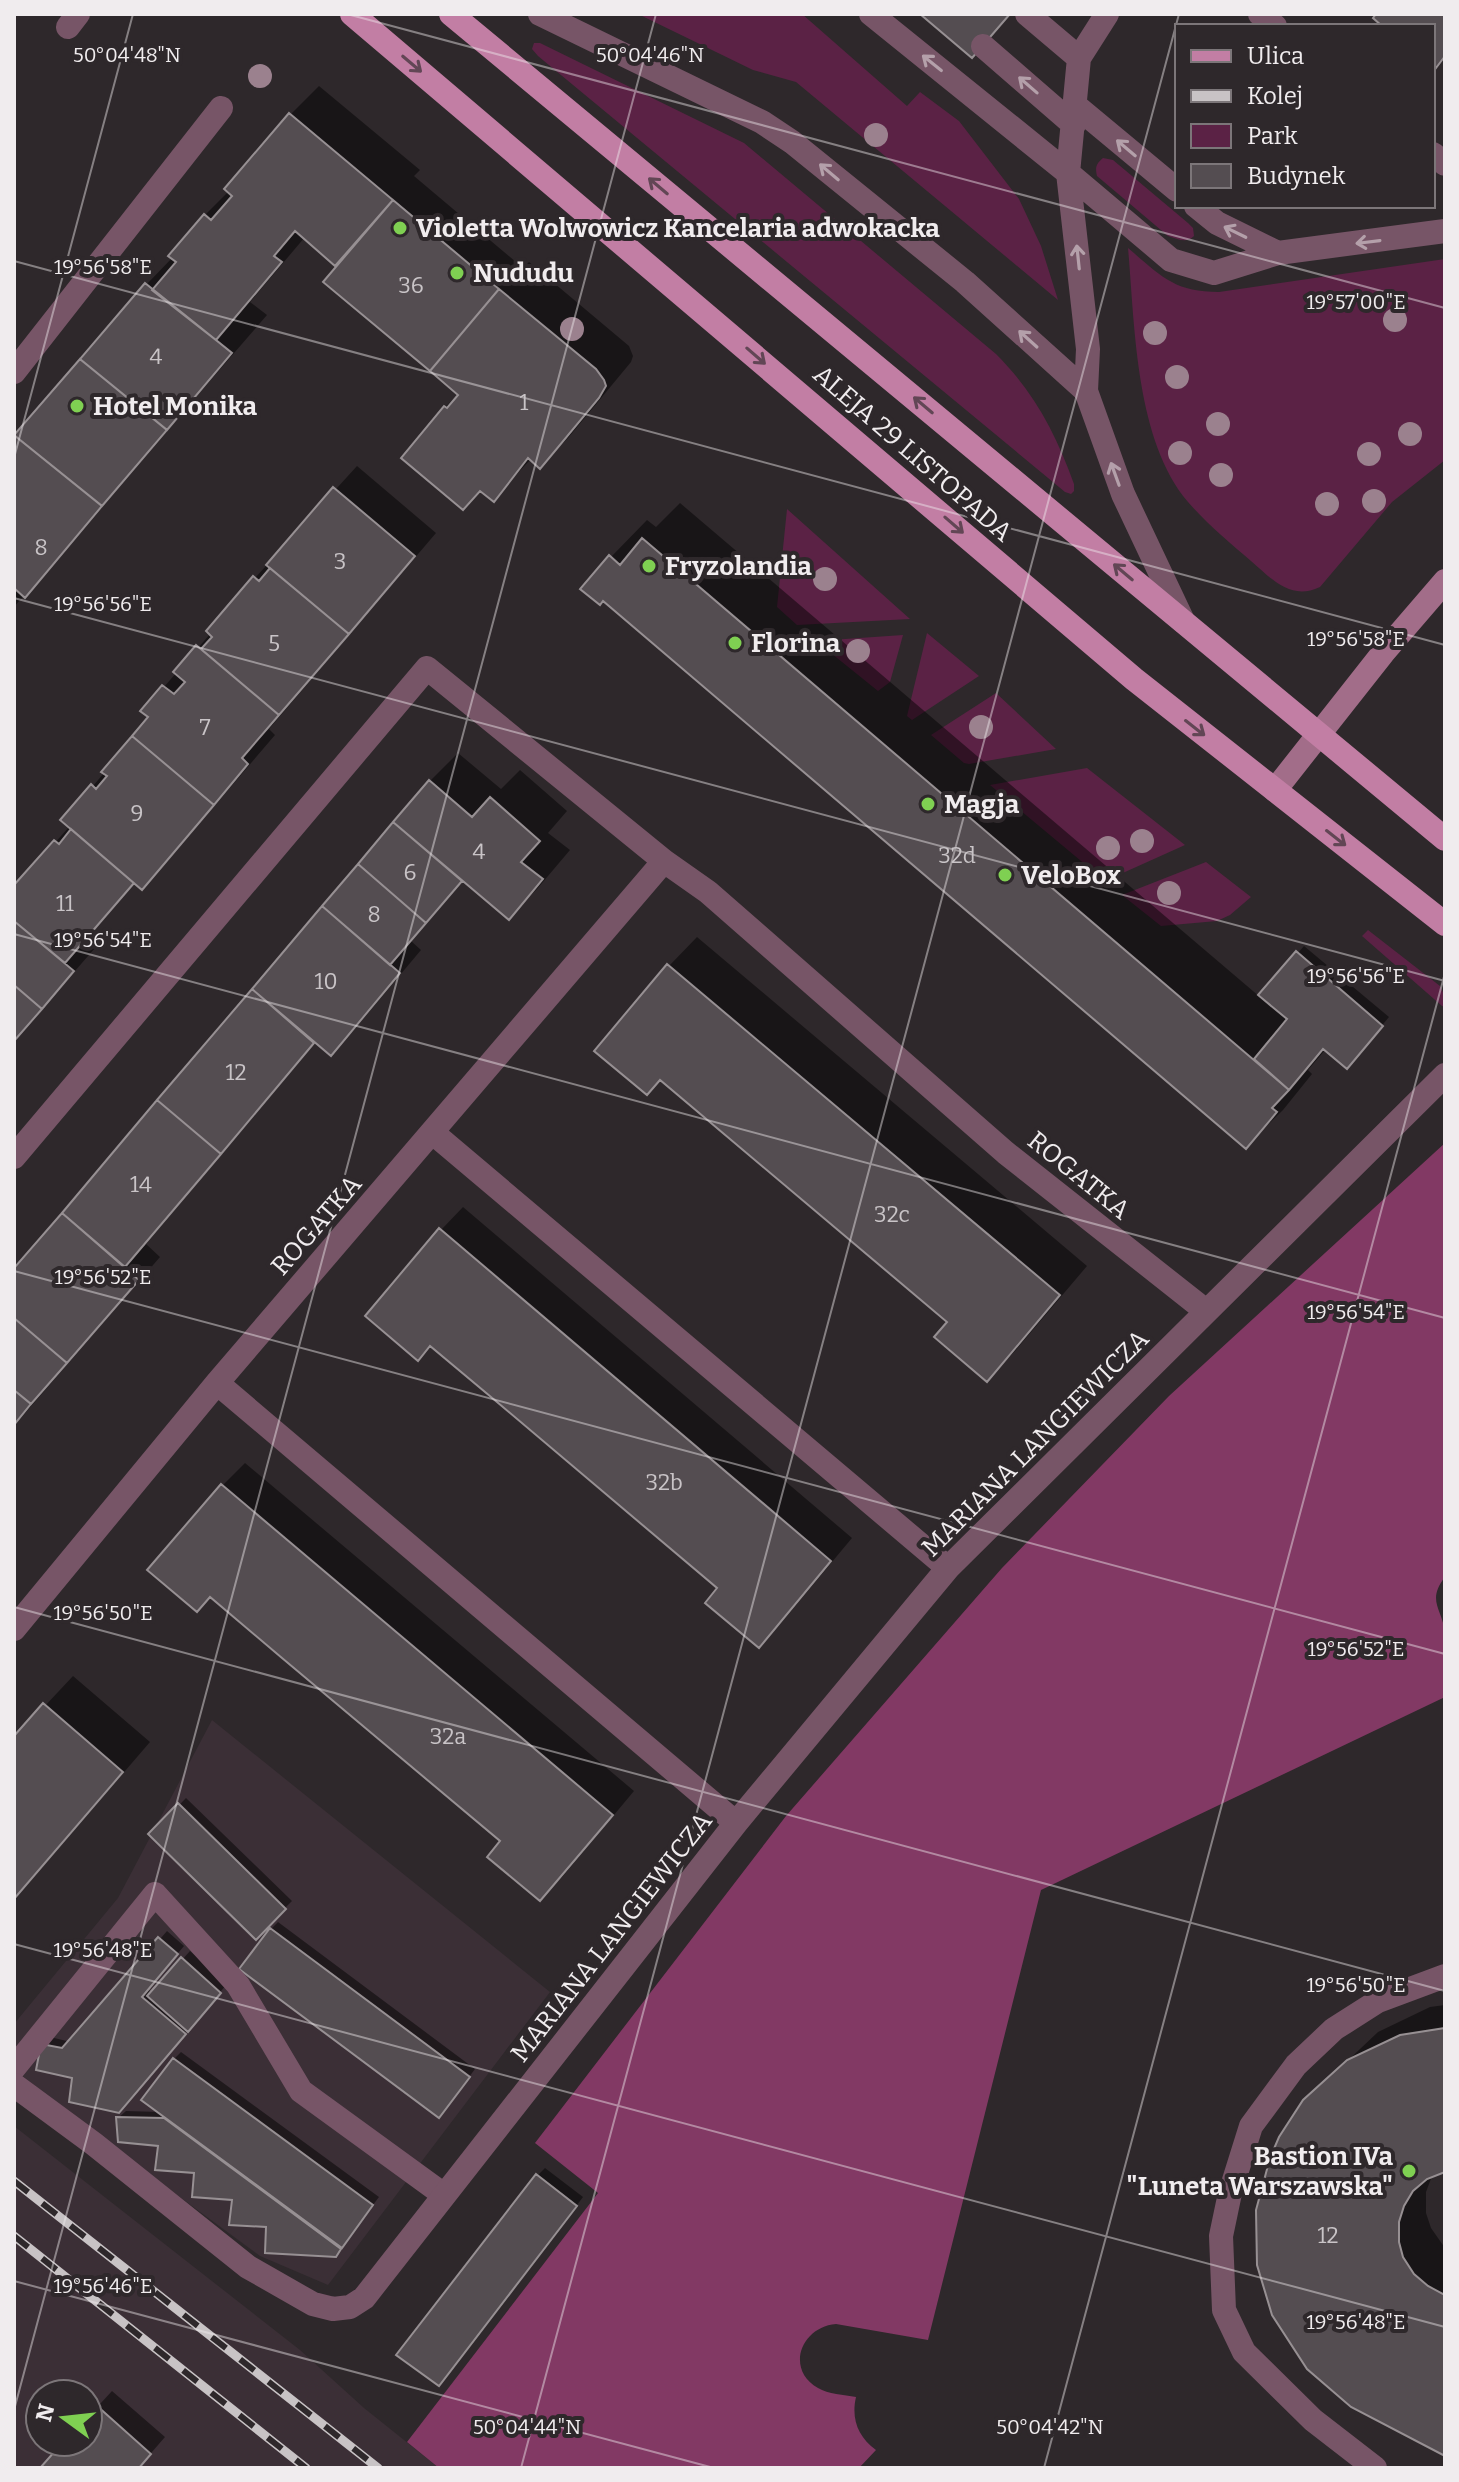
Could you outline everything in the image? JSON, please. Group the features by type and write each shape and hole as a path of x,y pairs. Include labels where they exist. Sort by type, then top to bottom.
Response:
{"main road":[{"name":"ALEJA 29 LISTOPADA","path":"352,14 1134,679 1445,924"},
{"name":"ALEJA 29 LISTOPADA","path":"451,14 1445,839"}],"street":[{"path":"540,14 762,122 792,142 965,282 1086,391"},
{"path":"871,14 1171,260 1214,273 1278,253 1445,231"},
{"path":"1027,14 1079,58"},
{"path":"1107,14 1079,58 1068,173 1088,349 1086,391 1123,494 1183,621"},
{"path":"983,46 1175,189"},
{"path":"18,360 221,108"},
{"path":"1198,208 1217,223 1278,253"},
{"path":"1275,790 1383,653 1445,581"},
{"name":"ROGATKA","path":"14,1157 427,668 664,861 708,892 1006,1153 1206,1311"},
{"name":"ROGATKA","path":"14,1629 217,1383 664,861"},
{"path":"1206,1311 1445,1075"},
{"path":"433,1133 948,1568"},
{"name":"MARIANA LANGIEWICZA","path":"14,2085 94,2144 248,2267 313,2304 333,2309 350,2307 364,2298 736,1823 948,1568 1206,1311"},
{"path":"217,1383 736,1823"},
{"path":"14,2068 155,1894 238,1985 301,2091 444,2195"},
{"path":"1375,2468 1313,2420 1244,2352 1224,2310 1221,2236 1230,2193 1251,2126 1296,2065 1334,2029 1378,2001 1445,1976"}],"shaded area":[{"path":"1445,1143 1445,1577 1436,1598 1446,1639 1445,1697 1041,1890 928,2340 836,2324 814,2333 802,2350 802,2370 808,2380 826,2392 856,2397 854,2413 857,2427 876,2450 859,2468 439,2468 407,2442 598,2193 535,2143 786,1816 1002,1568 1169,1396"},
{"path":"212,1720 550,1992 328,2285 260,2256 98,2137 14,2069 14,2024 118,1898"},
{"path":"14,2126 300,2350 364,2408 439,2468 14,2468"}],"green space":[{"path":"638,14 802,14 907,106 920,92 959,121 1019,199 1041,246 1058,300 796,82 753,70"},
{"path":"534,43 540,43 744,143 1010,368 1051,431 1074,484 1074,491 1071,494 1065,492 538,56 532,49"},
{"path":"1103,158 1113,160 1188,223 1193,228 1194,236 1185,240 1168,236 1097,176 1097,166"},
{"path":"1128,248 1159,274 1179,285 1219,292 1445,259 1445,460 1392,502 1320,587 1309,591 1291,590 1274,581 1203,518 1170,476 1157,447 1141,381"},
{"path":"787,509 910,619 797,625 777,607"},
{"path":"927,633 979,676 912,720 907,716"},
{"path":"903,635 890,682 878,691 816,641"},
{"path":"996,693 1056,749 969,764 931,735"},
{"path":"1087,768 1185,845 1105,881 990,785"},
{"path":"1206,862 1251,897 1230,915 1217,921 1161,926 1122,895"},
{"path":"1368,930 1440,986 1445,1007 1362,936"}],"building":[{"path":"920,14 1010,14 972,58"},
{"path":"1376,14 1445,14 1445,56 1436,68 1435,24 1380,24 1373,18"},
{"path":"289,113 393,200 335,266 295,231 274,256 282,262 216,340 152,290 176,262 168,256 204,214 211,220 232,196 224,189"},
{"path":"393,200 499,289 430,371 323,282"},
{"path":"145,283 232,353 167,430 80,359"},
{"path":"499,289 596,369 606,386 540,469 528,458 494,502 480,491 463,510 401,458 444,406 447,408 458,395 430,371"},
{"path":"80,359 167,430 102,506 14,435"},
{"path":"14,435 102,506 25,598 14,588"},
{"path":"333,487 415,556 349,634 266,565"},
{"path":"642,538 1289,1090 1272,1108 1277,1112 1246,1149 603,601 600,605 580,589 609,555 620,565"},
{"path":"270,568 349,634 279,715 201,649 212,637 206,631 253,576 259,581"},
{"path":"196,645 279,715 242,758 248,764 214,805 132,736 148,717 140,711 162,685 174,694 185,682 173,672"},
{"path":"132,736 214,805 142,890 60,820 91,784 96,789 107,776 101,772"},
{"path":"429,780 472,817 490,797 540,841 521,862 543,879 509,920 393,822"},
{"path":"393,822 462,881 426,923 358,864"},
{"path":"71,829 134,883 65,963 14,921 14,885 54,840 59,844"},
{"path":"358,864 426,923 390,965 322,906"},
{"path":"322,906 400,973 331,1056 252,989"},
{"path":"14,921 74,971 42,1009 14,985"},
{"path":"1296,951 1383,1026 1347,1069 1323,1049 1289,1090 1254,1059 1287,1019 1258,995"},
{"path":"667,964 1060,1295 987,1382 934,1337 947,1322 660,1080 647,1095 594,1051"},
{"path":"14,985 42,1009 14,1041"},
{"path":"252,989 314,1043 221,1154 157,1100"},
{"path":"157,1100 221,1154 125,1267 62,1213"},
{"path":"62,1213 139,1280 67,1363 14,1318 14,1268"},
{"path":"439,1228 831,1561 759,1648 705,1603 717,1588 497,1402 430,1346 418,1361 365,1316"},
{"path":"14,1318 67,1363 31,1404 14,1390"},
{"path":"14,1390 31,1404 14,1425"},
{"path":"221,1484 613,1815 540,1901 487,1857 500,1841 210,1597 197,1612 147,1570"},
{"path":"43,1703 123,1772 14,1899 14,1736"},
{"path":"178,1803 286,1909 256,1940 148,1834"},
{"path":"270,1928 470,2077 439,2118 239,1969"},
{"path":"158,1937 178,1954 142,1997 186,2034 119,2113 69,2102 72,2078 36,2070 41,2044 62,2048"},
{"path":"181,1957 221,1993 188,2032 147,1996"},
{"path":"1445,2028 1445,2172 1427,2179 1413,2191 1399,2222 1399,2242 1403,2257 1414,2274 1445,2295 1445,2456 1351,2407 1307,2369 1272,2315 1257,2265 1256,2210 1270,2158 1279,2137 1303,2100 1347,2060 1400,2035"},
{"path":"173,2058 373,2205 342,2248 141,2100"},
{"path":"116,2117 164,2118 341,2249 336,2257 265,2253 266,2227 229,2225 232,2200 192,2197 194,2173 155,2170 158,2146 118,2142"},
{"path":"536,2174 577,2206 439,2386 396,2355"},
{"path":"104,2412 151,2454 139,2468 40,2468 49,2458 104,2458"}],"railway":[{"path":"14,2181 378,2468"},
{"path":"14,2236 306,2468"}],"place":[{"name":"Violetta Wolwowicz Kancelaria adwokacka","path":"400,228"},
{"name":"Nududu","path":"457,273"},
{"name":"Hotel Monika","path":"77,406"},
{"name":"Fryzolandia","path":"649,566"},
{"name":"Florina","path":"735,643"},
{"name":"Magja","path":"928,804"},
{"name":"VeloBox","path":"1005,875"},
{"name":"Bastion IVa \"Luneta Warszawska\"","path":"1409,2171"}]}
